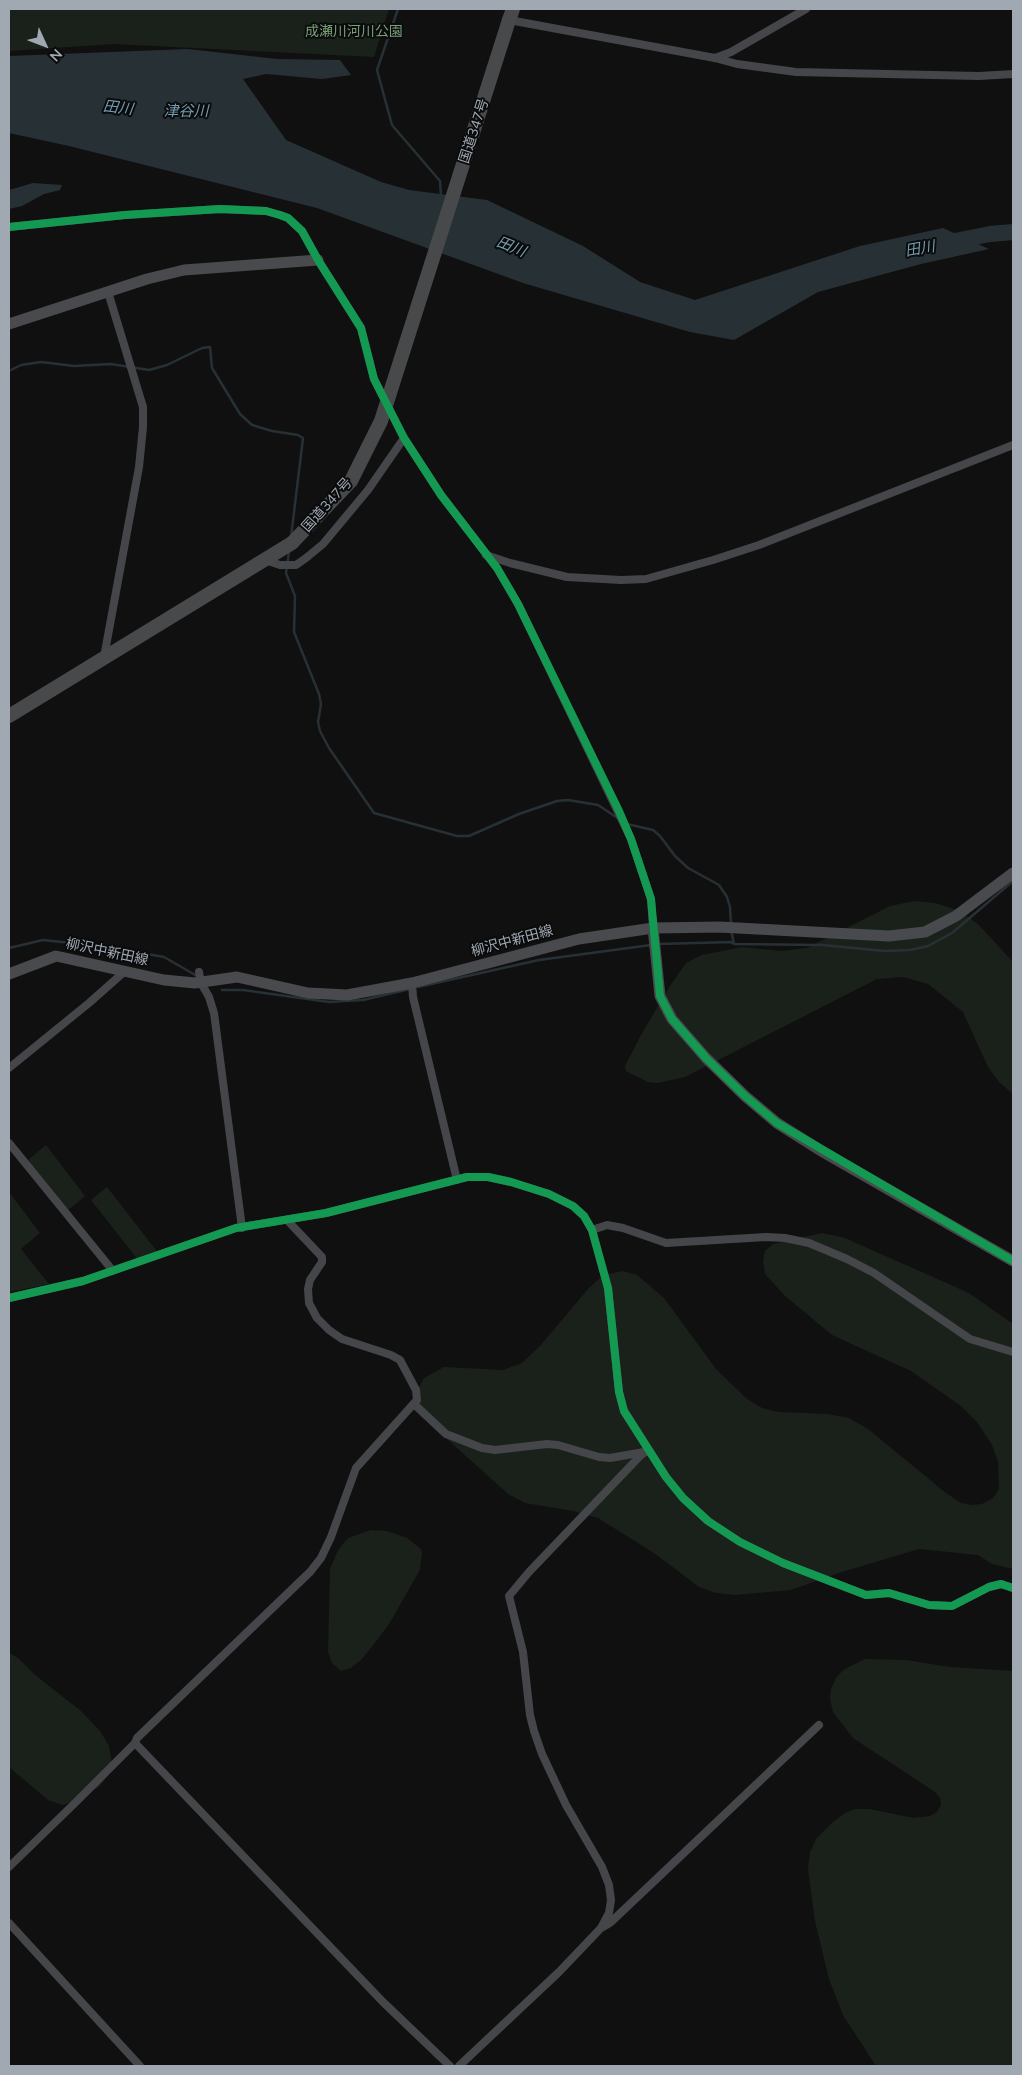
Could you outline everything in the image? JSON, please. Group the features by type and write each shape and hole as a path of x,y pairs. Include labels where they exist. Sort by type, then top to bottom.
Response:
{"highway":[{"name":"国道347号","path":"9,716 292,543 351,481 381,421 511,14"}],"main road":[{"path":"9,324 184,270 318,260"},
{"name":"柳沢中新田線","path":"9,974 56,956 164,980 200,977 237,977 308,993 347,995 412,983 579,939 719,927 889,936 925,932 956,916 1013,873"},
{"path":"654,933 660,996 672,1019 706,1058 745,1096 777,1123 1013,1261"}],"street":[{"path":"715,58 731,52 806,9"},
{"path":"511,14 737,64 796,72 979,76 1013,74"},
{"path":"9,227 220,209 266,211 280,214 295,224 309,240 318,260 361,328 374,379 404,438 442,495 486,555 498,568 518,604 631,839 651,899 654,933"},
{"path":"104,659 139,467 143,427 143,407 108,292"},
{"path":"265,560 280,565 296,564 306,558 335,530 368,490 404,438"},
{"path":"486,555 567,577 621,580 646,579 682,570 759,545 1013,445"},
{"path":"9,1068 124,972"},
{"path":"200,977 214,1013 242,1228"},
{"path":"412,983 413,997 457,1180"},
{"path":"9,1143 113,1271"},
{"path":"9,1298 83,1281 242,1228 326,1213 467,1177 501,1179 549,1194 574,1206 584,1216 592,1230 608,1288 619,1392 629,1420 648,1450 694,1510 722,1532 790,1566 866,1595 889,1593 929,1605 952,1606 989,1587 1001,1584 1013,1588"},
{"path":"9,1867 135,1743 137,1738 310,1572 321,1558 331,1537 356,1468 414,1404 418,1396 400,1360 391,1355 342,1339 328,1330 317,1318 310,1303 308,1289 310,1280 322,1262 322,1256 287,1220"},
{"path":"592,1230 607,1225 623,1228 666,1243 766,1237 786,1238 809,1243 874,1273 970,1339 1013,1352"},
{"path":"414,1404 446,1434 482,1448 495,1450 548,1444 610,1458 638,1455 648,1450"},
{"path":"601,1928 609,1913 611,1900 609,1885 602,1867 566,1805 542,1754 530,1715 523,1652 509,1596 529,1572 648,1450"},
{"path":"459,2066 559,1972 601,1928 618,1916 819,1725"},
{"path":"135,1743 383,2002 450,2066"},
{"path":"9,1923 140,2066"}],"green space":[{"name":"成瀬川河川公園","path":"9,9 389,9 374,57 114,44 9,51"},
{"path":"914,901 935,903 960,911 978,924 1013,962 1013,1094 999,1082 988,1067 963,1012 928,984 903,977 877,979 685,1077 658,1083 648,1082 626,1071 625,1066 641,1035 686,963 702,955 742,947 781,951 807,948 890,906"},
{"path":"46,1145 85,1196 67,1211 27,1161"},
{"path":"107,1187 159,1254 138,1260 91,1200"},
{"path":"9,1192 40,1233 21,1249 49,1284 9,1292"},
{"path":"822,1233 845,1238 969,1293 1013,1324 1013,1569 992,1564 978,1555 919,1549 842,1572 791,1590 735,1595 716,1593 699,1587 654,1553 598,1518 573,1511 525,1503 508,1494 417,1412 417,1391 424,1378 444,1367 503,1370 522,1363 540,1346 588,1289 603,1275 623,1271 637,1275 664,1298 716,1369 747,1399 762,1408 778,1412 828,1414 849,1418 868,1429 946,1493 961,1503 982,1504 993,1498 999,1489 998,1462 992,1445 977,1422 961,1406 911,1371 832,1335 784,1295 765,1274 763,1261 765,1251 773,1244"},
{"path":"371,1530 387,1531 407,1538 421,1549 420,1570 389,1624 374,1644 361,1660 351,1668 341,1671 332,1663 328,1652 330,1569 338,1550 348,1538"},
{"path":"9,1653 18,1658 34,1674 81,1711 100,1731 109,1746 112,1764 109,1774 100,1786 81,1798 63,1805 48,1800 9,1767"},
{"path":"865,1659 906,1660 950,1667 1013,1671 1013,2066 876,2066 843,2015 829,1979 815,1921 808,1869 810,1852 816,1839 834,1821 855,1809 869,1809 914,1818 930,1816 937,1812 941,1805 940,1798 935,1792 853,1738 833,1712 830,1699 831,1689 836,1678 843,1670"}],"water":[{"name":"津谷川","path":"188,49 277,59 340,60 351,75 322,79 266,74 243,79 286,140 381,182 409,190 487,200 583,246 640,282 695,300 860,246 943,228 989,249 921,264 818,292 734,340 690,332 523,283 317,208 69,146 9,133 9,56"},
{"path":"33,183 62,185 60,190 44,194 22,206 9,209 9,190"}],"waterway":[{"path":"398,9 377,70 392,125 440,181 441,197"},
{"name":"田川","path":"945,243 990,234 1013,232"},
{"path":"9,371 21,365 41,362 74,366 111,364 149,370 167,365 202,348 210,347 212,368 240,414 252,425 272,431 298,435 303,438 291,537"},
{"path":"289,552 286,573 295,596 294,632 319,694 321,704 318,722 320,731 329,748 374,813 457,836 469,836 519,814 557,801 568,800 598,805 619,819"},
{"path":"627,824 653,830 688,868 719,885 727,897 730,907 731,925"},
{"path":"659,944 731,942 734,944 822,945 885,951 910,950 928,946 952,933 1013,881"},
{"path":"731,930 734,944"},
{"path":"9,948 43,940 108,947 164,957 197,976"},
{"path":"418,987 539,960 651,945"},
{"path":"222,990 243,990 329,1002 363,1000 410,989"}],"cycle path":[{"path":"9,227 125,215 220,209 266,211 288,218 302,231 361,328 374,379 404,438 441,495 497,568 518,604 619,811 631,839 651,899 660,996 672,1019 706,1058 745,1096 777,1123 1013,1261"},
{"path":"9,1298 83,1281 236,1228 326,1213 467,1177 488,1177 511,1182 549,1194 573,1206 584,1216 592,1230 608,1288 619,1392 624,1411 666,1477 683,1498 708,1521 740,1542 783,1563 866,1595 889,1593 929,1605 952,1606 989,1587 1001,1584 1013,1588"}]}
